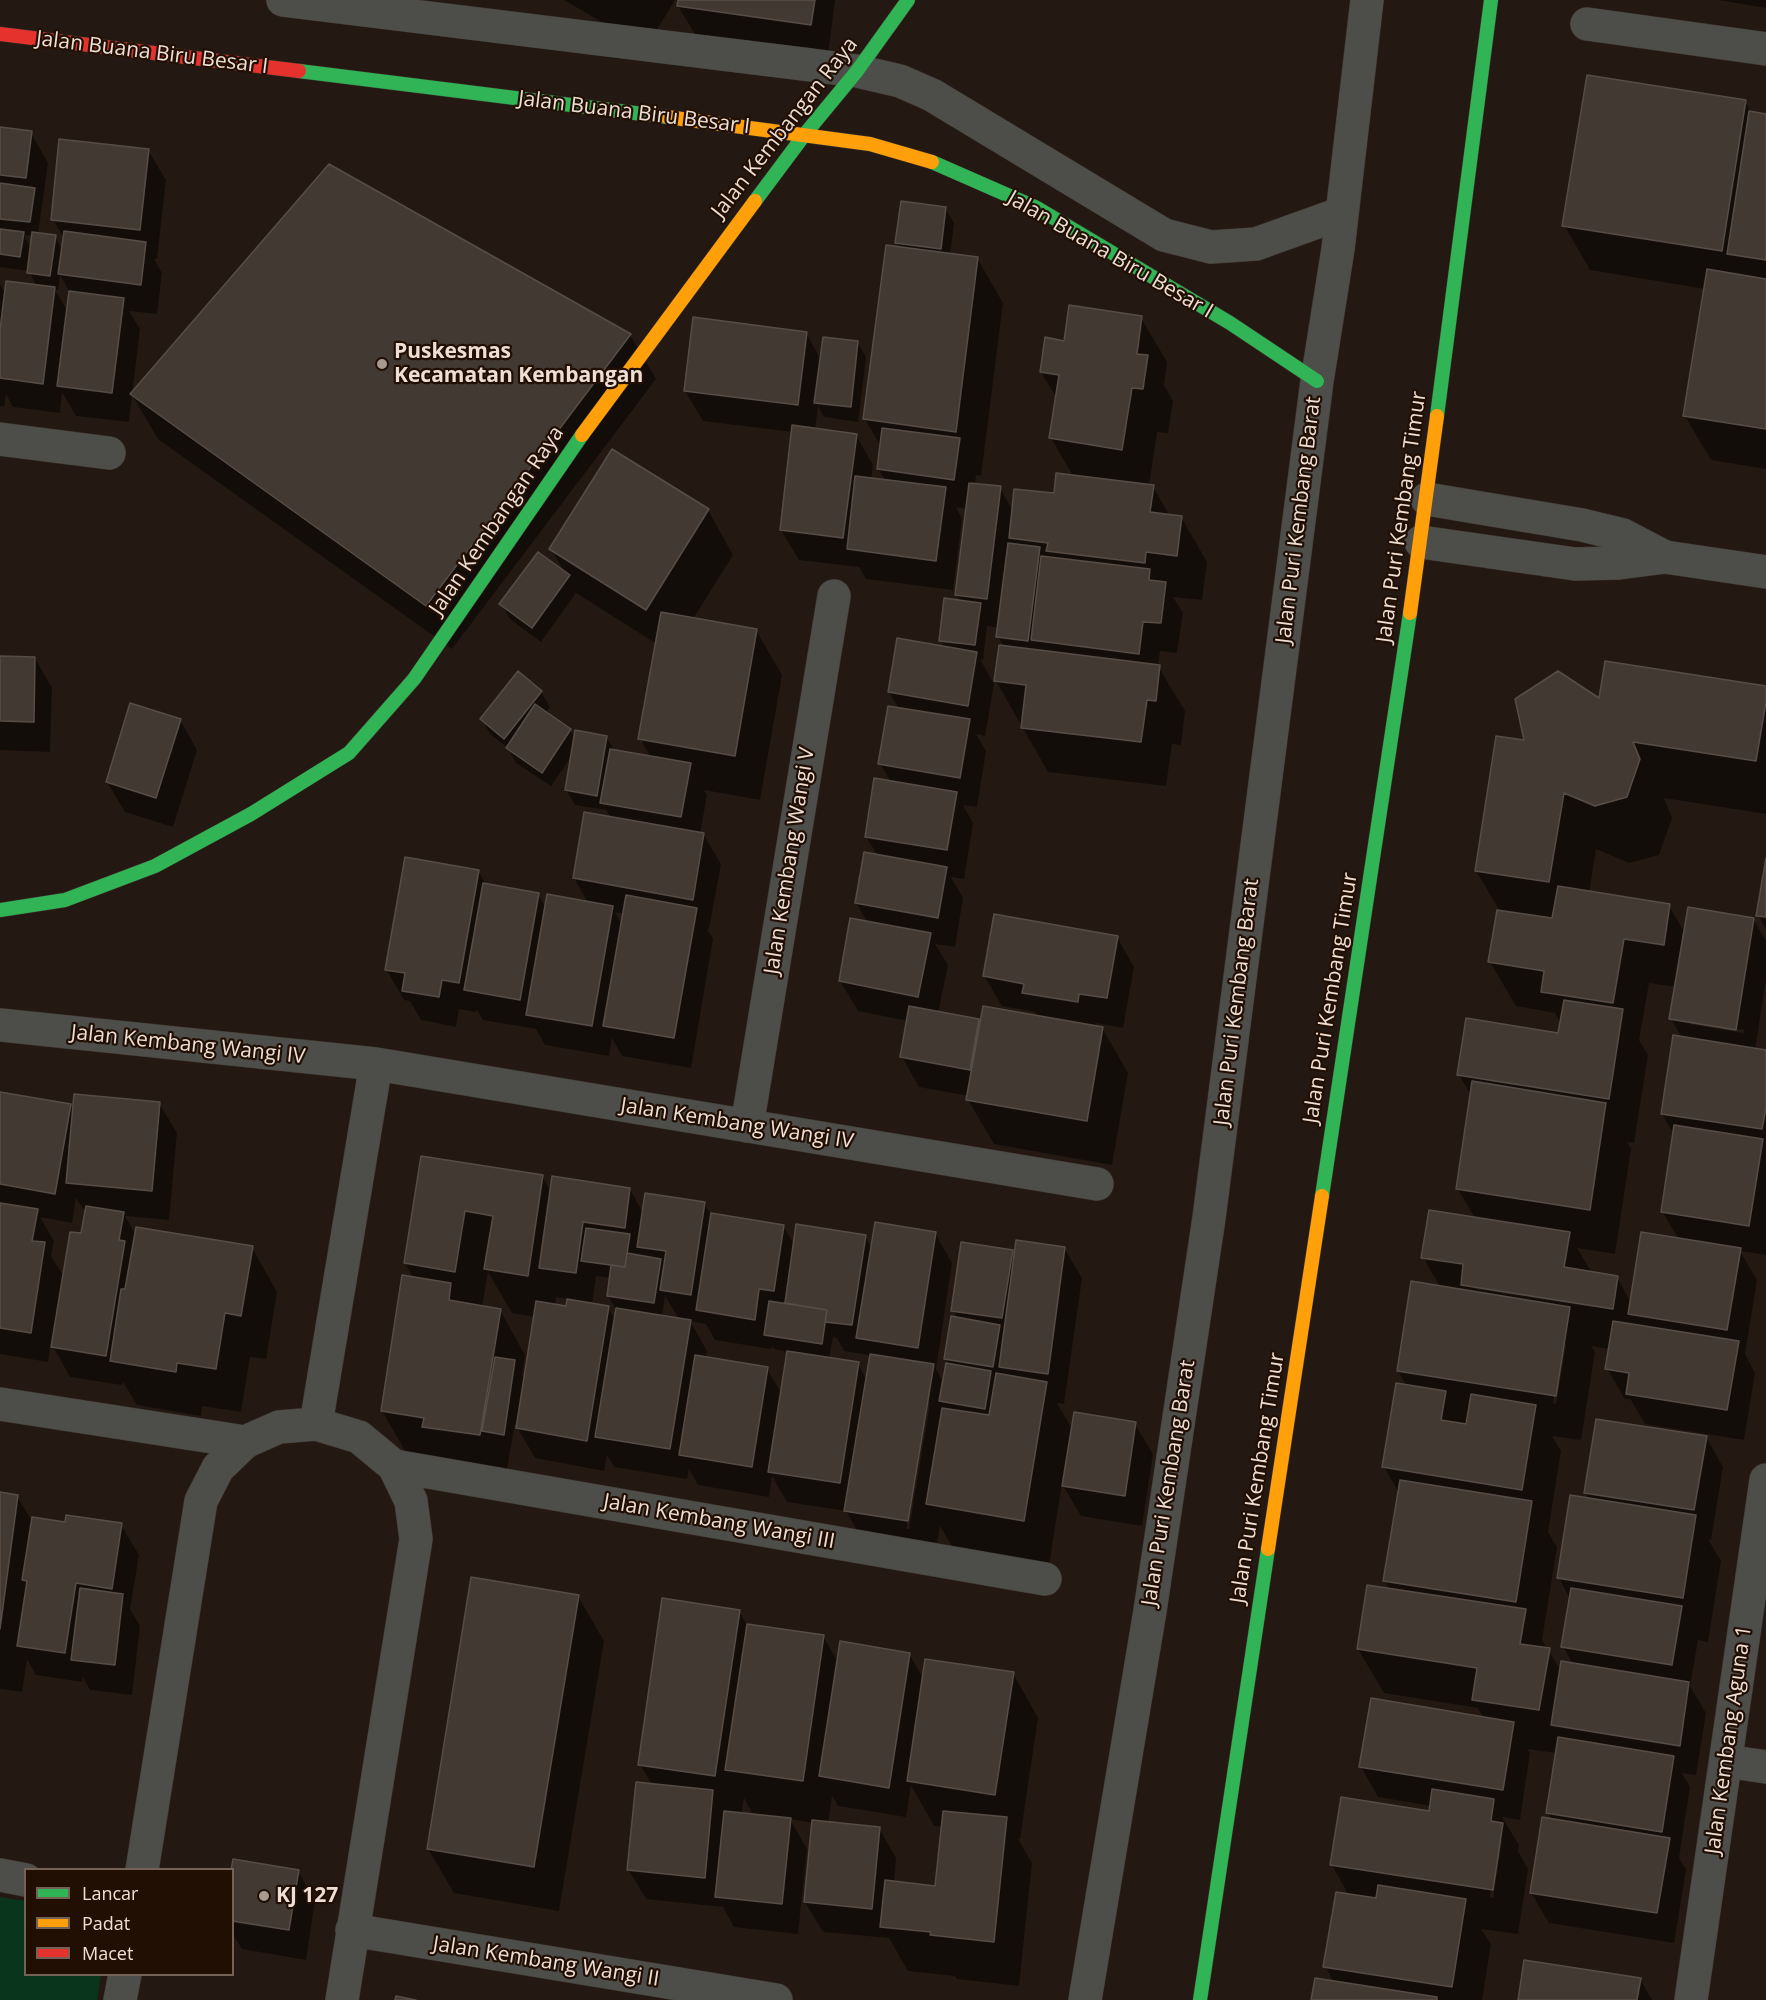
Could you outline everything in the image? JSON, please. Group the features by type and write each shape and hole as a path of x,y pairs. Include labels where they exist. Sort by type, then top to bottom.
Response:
{"street":[{"path":"283,0 857,71 900,81 932,95 1164,235 1211,247 1256,244 1342,213"},
{"name":"Jalan Kembangan Raya","path":"0,910 65,900 156,866 251,814 349,753 414,679 602,406 805,134 857,71 908,0"},
{"name":"Jalan Puri Kembang Barat","path":"1085,2000 1150,1611 1209,1218 1317,381 1342,213 1367,0"},
{"name":"Jalan Puri Kembang Timur","path":"1200,2000 1421,542 1491,0"},
{"path":"1587,24 1766,49"},
{"name":"Jalan Buana Biru Besar I","path":"0,34 870,144 935,163 1037,208 1230,323 1317,381"},
{"path":"0,439 109,453"},
{"path":"1427,499 1582,525 1623,535 1665,558"},
{"path":"1421,542 1575,564 1620,563 1665,558 1766,572"},
{"name":"Jalan Kembang Wangi V","path":"747,1126 834,596"},
{"name":"Jalan Kembang Wangi IV","path":"0,1025 376,1064 1097,1184"},
{"path":"316,1424 376,1064"},
{"path":"0,1404 245,1442"},
{"path":"142,1868 201,1501 218,1467 245,1442 279,1427 316,1424 359,1437 394,1466 411,1501 416,1539 342,2000"},
{"name":"Jalan Kembang Wangi III","path":"394,1466 1045,1579"},
{"name":"Jalan Kembang Aguna 1","path":"1691,2000 1766,1480"},
{"path":"1726,1761 1766,1767"},
{"path":"0,1875 24,1880"},
{"name":"Jalan Kembang Wangi II","path":"352,1930 776,2000"},
{"path":"120,2000 125,1976"}],"green space":[{"path":"0,1897 24,1901 24,1976 101,1976 97,2000 0,2000"}],"building":[{"path":"678,0 815,0 811,25 677,6"},
{"path":"1587,75 1746,100 1722,251 1562,226"},
{"path":"1749,111 1766,114 1766,260 1727,254"},
{"path":"0,127 32,131 26,178 0,175"},
{"path":"59,139 149,149 140,230 51,220"},
{"name":"Puskesmas Kecamatan Kembangan","path":"329,164 631,334 426,606 130,394"},
{"path":"0,183 35,188 30,222 0,219"},
{"path":"901,201 946,207 941,249 895,243"},
{"path":"0,229 24,232 20,257 0,254"},
{"path":"64,231 146,242 141,285 58,274"},
{"path":"32,232 56,235 50,276 27,273"},
{"path":"886,245 978,257 956,432 863,419"},
{"path":"1707,269 1766,279 1766,429 1683,416"},
{"path":"6,281 55,287 43,384 0,378 0,330"},
{"path":"69,291 124,298 112,393 57,386"},
{"path":"1069,305 1142,316 1137,354 1148,355 1143,389 1132,388 1122,450 1049,438 1059,375 1040,372 1045,337 1064,341"},
{"path":"693,317 807,332 798,405 684,391"},
{"path":"823,337 858,341 851,407 814,403"},
{"path":"792,425 857,434 843,538 780,530"},
{"path":"882,428 960,438 954,480 877,469"},
{"path":"612,449 709,509 646,610 549,549"},
{"path":"1056,473 1154,485 1150,512 1182,516 1177,556 1146,552 1145,563 1046,551 1048,543 1009,538 1014,489 1054,493"},
{"path":"855,476 946,487 936,561 847,549"},
{"path":"969,483 1001,486 987,599 955,595"},
{"path":"1008,543 1040,547 1028,641 996,637"},
{"path":"538,552 570,575 532,628 499,604"},
{"path":"1041,556 1150,569 1149,580 1166,582 1161,623 1143,622 1139,654 1031,640"},
{"path":"944,598 981,603 975,645 939,641"},
{"path":"661,612 757,629 735,756 638,739"},
{"path":"897,638 977,652 968,706 888,692"},
{"path":"999,645 1160,665 1156,701 1147,700 1141,742 1021,728 1026,685 994,681"},
{"path":"0,656 35,657 34,722 0,721"},
{"path":"1605,661 1766,686 1766,702 1756,761 1633,742 1640,759 1627,797 1595,806 1564,793 1549,882 1475,871 1496,736 1524,740 1515,699 1558,671 1599,698"},
{"path":"518,671 542,691 504,739 480,719"},
{"path":"130,703 181,719 156,798 106,782"},
{"path":"535,704 571,729 542,773 506,748"},
{"path":"888,706 970,719 960,778 878,764"},
{"path":"575,730 607,736 597,796 565,790"},
{"path":"610,749 691,763 681,817 600,803"},
{"path":"874,778 957,792 947,850 865,837"},
{"path":"584,812 704,833 693,900 573,878"},
{"path":"864,852 947,867 938,918 855,903"},
{"path":"405,857 479,870 459,983 442,980 439,997 402,991 405,973 385,970"},
{"path":"1766,858 1766,917 1756,916"},
{"path":"483,883 539,893 520,1000 464,990"},
{"path":"1558,886 1670,904 1664,945 1624,939 1613,1003 1541,992 1544,971 1488,962 1497,910 1552,918"},
{"path":"547,894 613,906 592,1026 526,1015"},
{"path":"626,895 697,908 674,1038 603,1026"},
{"path":"1688,907 1754,918 1736,1030 1669,1019"},
{"path":"994,914 1118,936 1107,998 1079,994 1078,1002 1022,993 1024,984 983,976"},
{"path":"850,918 931,933 918,997 839,981"},
{"path":"1564,1000 1623,1009 1609,1099 1457,1075 1466,1018 1558,1033"},
{"path":"909,1006 979,1019 970,1070 900,1057"},
{"path":"983,1006 1103,1027 1087,1121 966,1100"},
{"path":"1673,1035 1766,1050 1766,1108 1762,1129 1661,1114"},
{"path":"1472,1081 1606,1103 1590,1210 1456,1189"},
{"path":"0,1092 71,1104 55,1194 0,1184"},
{"path":"74,1094 160,1102 152,1191 66,1183"},
{"path":"1674,1125 1763,1139 1749,1226 1661,1212"},
{"path":"421,1156 543,1175 528,1276 484,1269 493,1216 465,1211 455,1272 404,1263"},
{"path":"552,1176 630,1188 625,1228 583,1222 576,1273 539,1268"},
{"path":"645,1193 705,1202 691,1295 660,1290 666,1251 637,1247"},
{"path":"0,1203 38,1209 32,1241 45,1242 31,1333 0,1328"},
{"path":"86,1206 124,1212 119,1240 125,1241 106,1356 51,1347 70,1232 81,1233"},
{"path":"1429,1210 1570,1232 1564,1267 1618,1276 1613,1309 1461,1285 1463,1264 1421,1258"},
{"path":"711,1213 784,1225 774,1291 759,1289 755,1320 696,1310"},
{"path":"875,1222 936,1232 918,1348 856,1338"},
{"path":"796,1224 866,1235 852,1325 825,1322 827,1310 785,1303"},
{"path":"136,1227 253,1246 241,1316 225,1313 216,1369 177,1363 176,1372 110,1361 121,1289 125,1289"},
{"path":"586,1228 630,1234 625,1267 581,1261"},
{"path":"1641,1232 1741,1248 1727,1330 1628,1314"},
{"path":"1016,1240 1065,1247 1048,1374 999,1367"},
{"path":"961,1242 1013,1250 1002,1318 951,1311"},
{"path":"627,1253 661,1259 654,1303 607,1296 611,1265 625,1267"},
{"path":"402,1275 451,1283 449,1300 501,1309 480,1435 422,1427 424,1418 381,1411"},
{"path":"1411,1281 1570,1307 1556,1396 1397,1371"},
{"path":"567,1299 609,1306 587,1441 516,1428 536,1301 566,1306"},
{"path":"769,1301 827,1310 822,1344 764,1335"},
{"path":"616,1308 691,1320 670,1449 595,1437"},
{"path":"951,1316 1000,1325 993,1367 944,1359"},
{"path":"1613,1321 1739,1341 1727,1410 1626,1394 1629,1373 1605,1369"},
{"path":"787,1351 859,1362 840,1483 768,1472"},
{"path":"870,1354 934,1364 908,1521 844,1511"},
{"path":"695,1355 768,1367 752,1467 679,1455"},
{"path":"495,1357 515,1360 504,1435 482,1431"},
{"path":"946,1363 991,1371 985,1409 939,1401"},
{"path":"996,1373 1047,1382 1024,1521 926,1504 942,1408 989,1415"},
{"path":"1396,1383 1446,1391 1441,1420 1466,1424 1471,1394 1536,1405 1522,1490 1382,1467"},
{"path":"1074,1412 1136,1422 1125,1496 1062,1486"},
{"path":"1596,1419 1707,1436 1694,1510 1584,1493"},
{"path":"1400,1480 1532,1501 1516,1602 1383,1581"},
{"path":"0,1492 18,1495 0,1629"},
{"path":"1570,1495 1696,1515 1683,1598 1557,1578"},
{"path":"66,1515 122,1523 112,1589 76,1583 65,1653 17,1646 27,1581 22,1580 32,1517 65,1522"},
{"path":"471,1577 579,1595 534,1867 427,1849"},
{"path":"1367,1585 1526,1609 1520,1644 1550,1648 1539,1710 1472,1700 1477,1668 1357,1649"},
{"path":"80,1588 123,1594 115,1665 71,1660"},
{"path":"1571,1588 1682,1606 1672,1665 1561,1647"},
{"path":"662,1598 740,1610 715,1776 638,1765"},
{"path":"747,1624 824,1635 803,1781 725,1770"},
{"path":"840,1641 910,1653 889,1788 819,1776"},
{"path":"925,1659 1014,1672 995,1795 907,1781"},
{"path":"1561,1661 1689,1682 1680,1746 1551,1725"},
{"path":"1371,1698 1514,1722 1503,1790 1359,1767"},
{"path":"1558,1737 1674,1756 1662,1832 1546,1813"},
{"path":"636,1782 713,1790 705,1878 627,1870"},
{"path":"1432,1789 1494,1799 1491,1821 1503,1823 1493,1890 1330,1865 1341,1797 1429,1811"},
{"path":"724,1811 791,1818 782,1904 715,1897"},
{"path":"943,1811 1007,1817 994,1942 880,1927 885,1880 935,1886"},
{"path":"1542,1817 1670,1838 1657,1913 1530,1893"},
{"path":"812,1820 880,1827 872,1909 804,1902"},
{"name":"KJ 127","path":"233,1859 299,1870 289,1930 234,1921 234,1868 231,1868"},
{"path":"1378,1885 1466,1899 1452,1987 1323,1967 1336,1892 1376,1898"},
{"path":"1524,1960 1641,1978 1637,2000 1518,2000"},
{"path":"1315,1978 1437,1997 1437,2000 1311,2000"},
{"path":"396,1996 416,2000 395,2000"}],"traffic: fast":[{"path":"755,201 805,134 857,71 908,0"},
{"path":"1437,416 1491,0"},
{"path":"299,71 667,117"},
{"path":"932,162 1037,208 1230,323 1317,381"},
{"path":"0,910 65,900 155,866 251,814 349,753 414,679 582,435"},
{"path":"1322,1196 1410,613"},
{"path":"1200,2000 1268,1549"}],"traffic: slow":[{"path":"667,117 870,144 932,162"},
{"path":"582,435 755,201"},
{"path":"1410,613 1437,416"},
{"path":"1268,1549 1322,1196"}],"traffic: jam":[{"path":"0,34 299,71"}],"place":[{"name":"Puskesmas Kecamatan Kembangan","path":"382,364"},
{"name":"KJ 127","path":"264,1896"}]}
